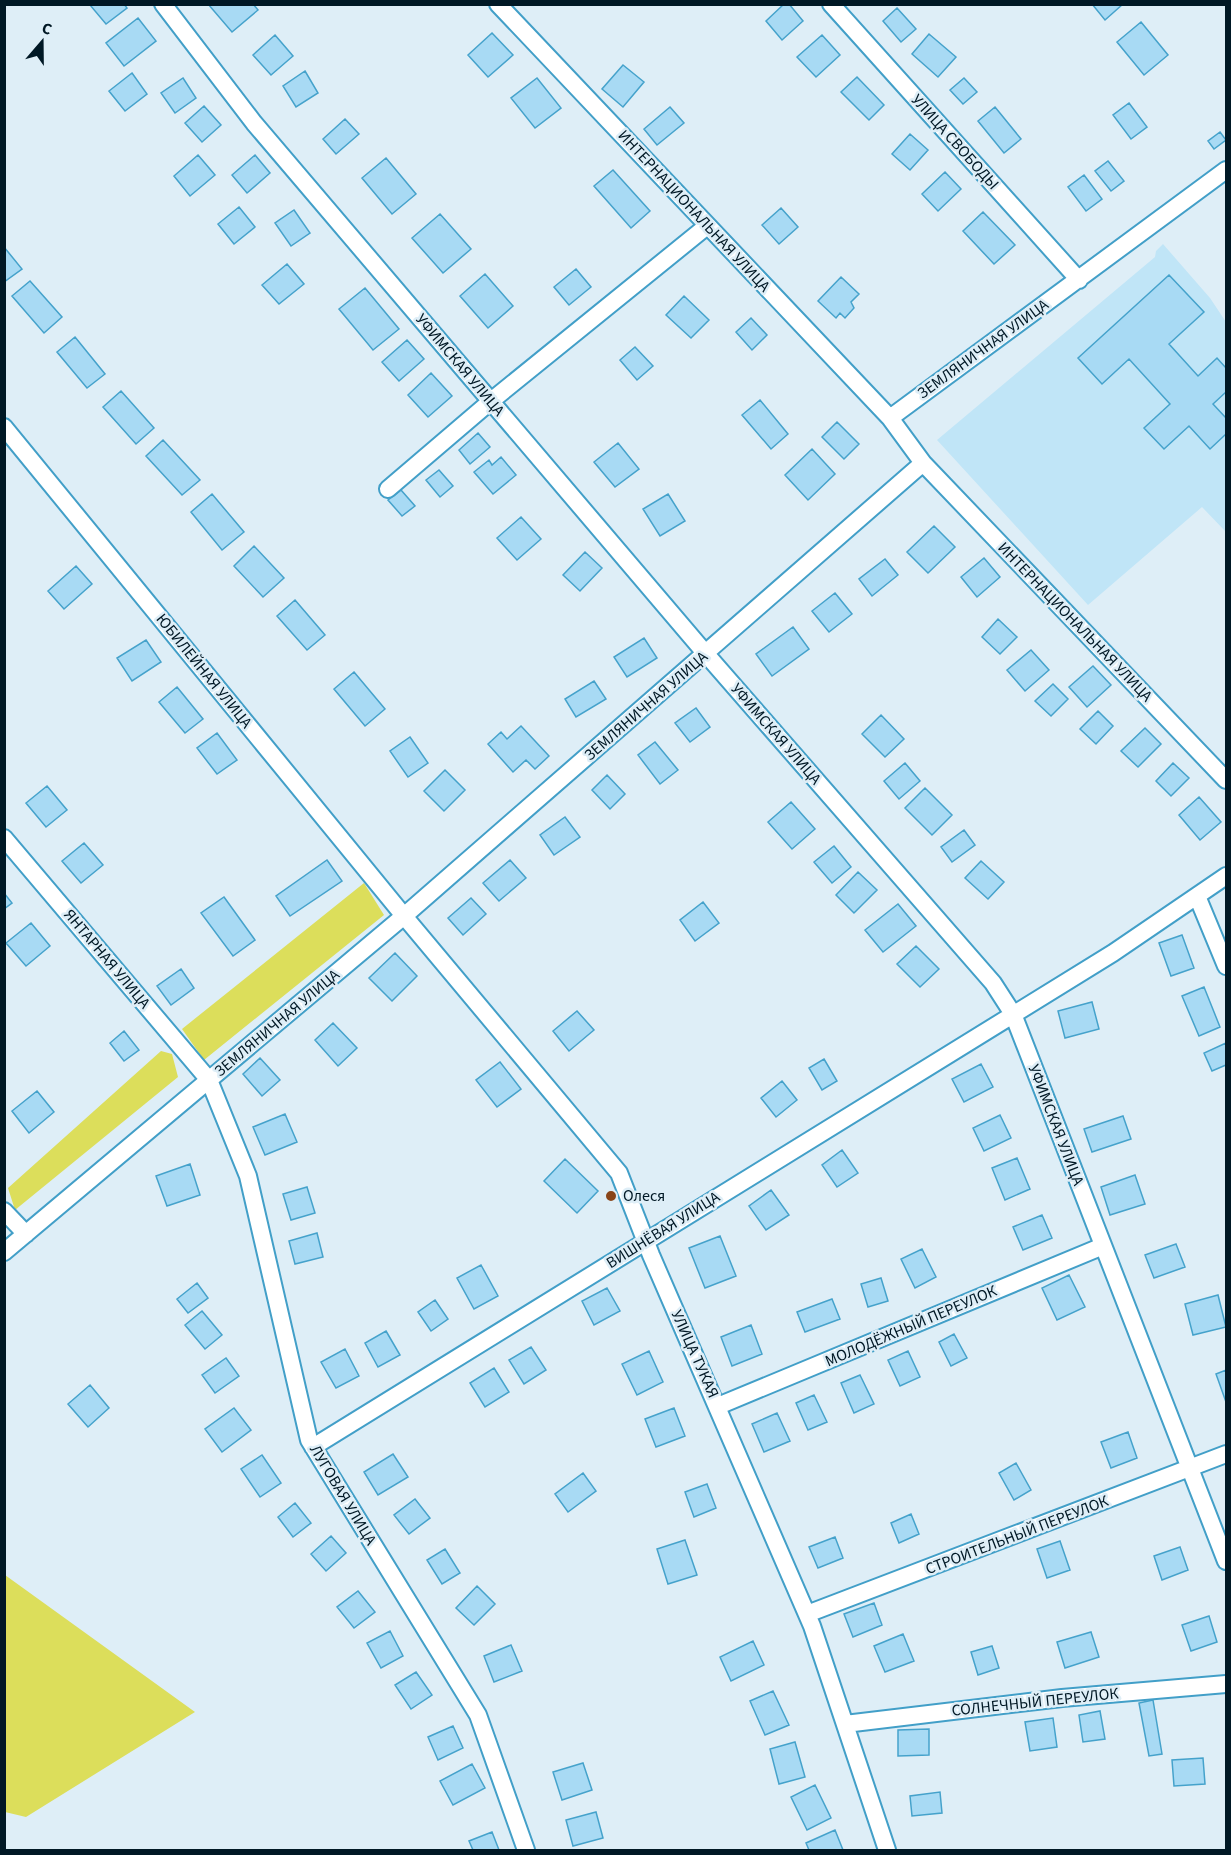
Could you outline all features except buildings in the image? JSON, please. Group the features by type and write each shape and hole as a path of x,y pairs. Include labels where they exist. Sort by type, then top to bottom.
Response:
{"street":[{"name":"УФИМСКАЯ УЛИЦА","path":"163,4 254,123 706,654 993,983 1013,1014 1227,1561"},
{"name":"ИНТЕРНАЦИОНАЛЬНАЯ УЛИЦА","path":"498,4 890,418"},
{"name":"УЛИЦА СВОБОДЫ","path":"831,4 1079,280"},
{"name":"ЗЕМЛЯНИЧНАЯ УЛИЦА","path":"890,418 1227,170"},
{"path":"388,489 490,401 707,226"},
{"path":"890,418 923,464"},
{"name":"ЮБИЛЕЙНАЯ УЛИЦА","path":"4,427 404,916"},
{"name":"ИНТЕРНАЦИОНАЛЬНАЯ УЛИЦА","path":"923,464 1227,780"},
{"name":"ЗЕМЛЯНИЧНАЯ УЛИЦА","path":"4,1252 404,916 923,464"},
{"name":"ЯНТАРНАЯ УЛИЦА","path":"4,838 209,1080"},
{"name":"ВИШНЁВАЯ УЛИЦА","path":"313,1447 1113,953 1227,876"},
{"path":"1197,896 1227,966"},
{"name":"УЛИЦА ТУКАЯ","path":"404,916 619,1173 646,1241 807,1614 887,1851"},
{"name":"ЛУГОВАЯ УЛИЦА","path":"209,1080 248,1176 309,1440 478,1715 526,1851"},
{"path":"4,1211 26,1234"},
{"name":"МОЛОДЁЖНЫЙ ПЕРЕУЛОК","path":"718,1406 1103,1246"},
{"name":"СТРОИТЕЛЬНЫЙ ПЕРЕУЛОК","path":"807,1614 1227,1454"},
{"name":"СОЛНЕЧНЫЙ ПЕРЕУЛОК","path":"845,1724 1062,1698 1227,1684"}],"shaded area":[{"path":"1163,244 1210,298 1226,322 1226,532 1202,507 1088,605 937,440 1155,257 1156,251"},
{"path":"364,883 384,915 204,1060 182,1029"},
{"path":"161,1051 172,1054 178,1077 15,1210 8,1188"},
{"path":"5,1575 195,1712 26,1817 5,1812"}],"place":[{"name":"Олеся","path":"611,1196"}]}
